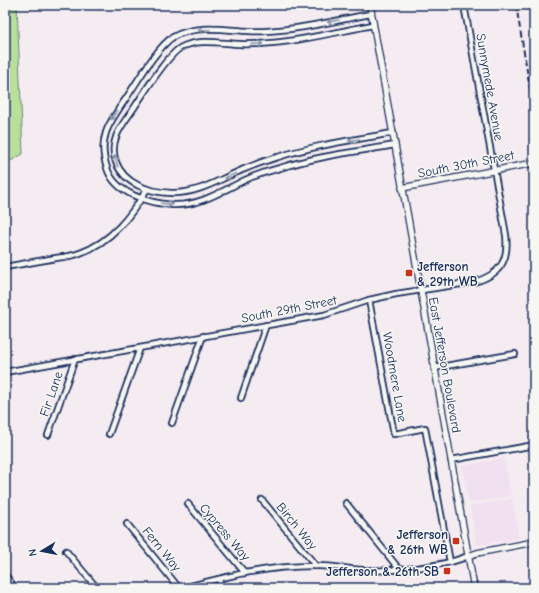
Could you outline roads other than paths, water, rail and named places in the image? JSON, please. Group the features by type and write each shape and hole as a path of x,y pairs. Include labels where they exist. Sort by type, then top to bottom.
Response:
{"street":[{"name":"East Jefferson Boulevard","path":"370,5 474,588"},
{"name":"Sunnymede Avenue","path":"464,5 507,246 506,255 501,266"},
{"path":"372,14 282,30 251,32 219,29 200,30 179,34 165,43 111,120 104,140 104,161 108,171 121,188 141,198 168,204 181,205 212,196 246,180 296,163 395,145"},
{"path":"373,24 282,42 260,44 203,42 189,44 174,53 119,129 114,143 115,158 118,167 123,174 133,182 147,188 170,193 194,191 276,157 330,144 393,133"},
{"name":"South 30th Street","path":"402,188 534,162"},
{"path":"5,267 76,254 106,239 123,224 136,208 147,188"},
{"name":"South 29th Street","path":"5,372 329,314 369,300 420,290 431,290 485,279 501,266"},
{"name":"Woodmere Lane","path":"369,300 394,434 426,428 450,562"},
{"path":"241,398 266,325"},
{"path":"172,423 203,336"},
{"path":"109,434 140,348"},
{"path":"434,368 515,354"},
{"name":"Fir Lane","path":"48,435 75,359"},
{"path":"451,460 529,446"},
{"name":"Birch Way","path":"262,500 316,566"},
{"path":"346,503 399,569"},
{"name":"Cypress Way","path":"188,504 244,573"},
{"name":"Fern Way","path":"127,524 179,588"},
{"path":"183,588 271,568 316,566 363,570 399,569 457,561 477,553 534,542"},
{"path":"66,551 97,588"},
{"path":"5,575 15,588"},
{"path":"219,579 221,588"}],"railway":[{"path":"516,5 534,112"}],"place":[{"name":"Jefferson & 29th WB","path":"409,273"},
{"name":"Jefferson & 26th WB","path":"456,541"},
{"name":"Jefferson & 26th SB","path":"447,571"}]}
